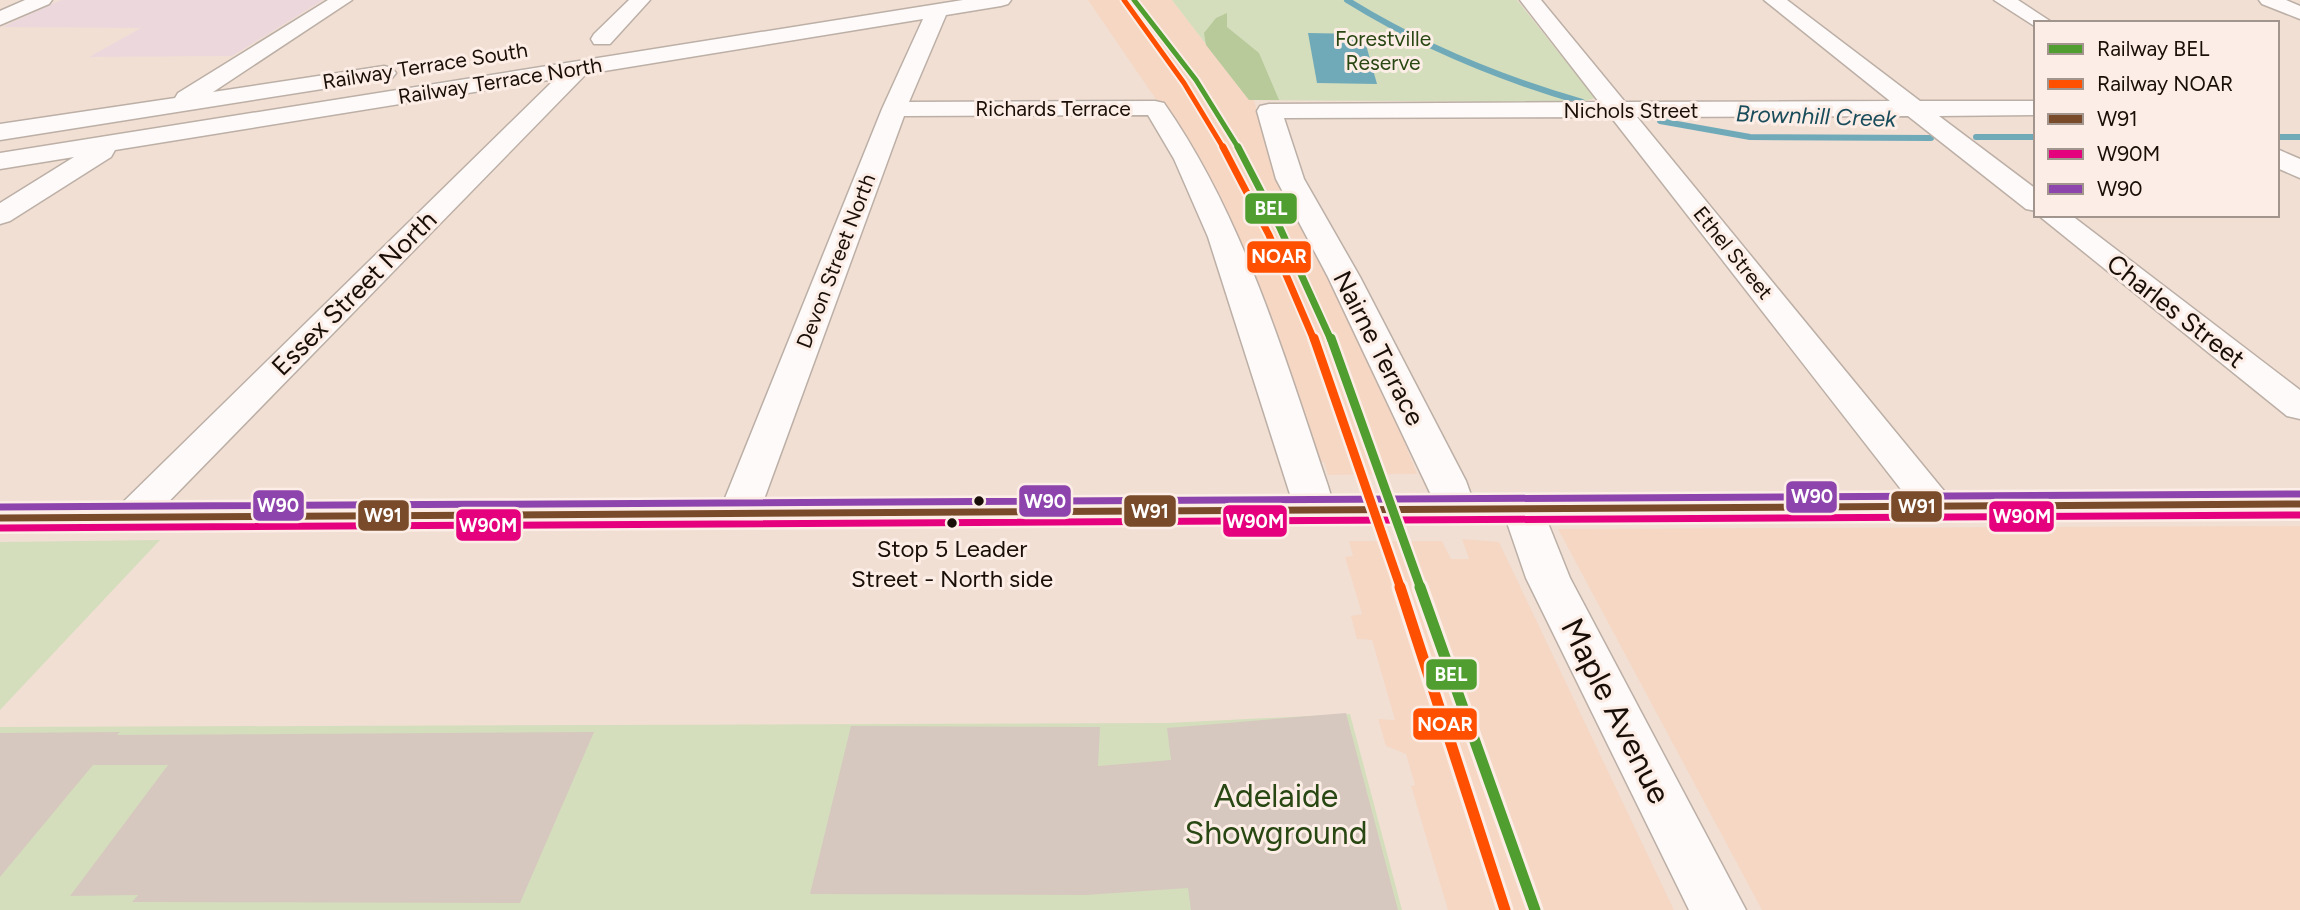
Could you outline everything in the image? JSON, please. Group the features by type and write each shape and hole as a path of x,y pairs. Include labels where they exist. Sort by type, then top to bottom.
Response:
{"street":[{"path":"1,18 42,0"},
{"path":"175,105 342,0"},
{"path":"576,56 602,38 640,0"},
{"name":"Railway Terrace North","path":"0,161 116,143 576,56 937,11 1001,0"},
{"name":"Ethel Street","path":"1530,0 1935,506"},
{"path":"1774,0 2034,201"},
{"path":"2004,0 2040,21"},
{"path":"2269,0 2300,13"},
{"name":"Devon Street North","path":"739,513 894,109 937,11"},
{"path":"602,38 643,32"},
{"name":"Essex Street North","path":"131,517 576,56"},
{"name":"Railway Terrace South","path":"0,132 409,69"},
{"name":"Richards Terrace","path":"894,109 1155,108 1183,146 1217,218 1292,433 1315,510"},
{"name":"Nichols Street","path":"1269,111 2034,108"},
{"name":"Nairne Terrace","path":"1269,111 1290,179 1362,313 1446,481 1456,509"},
{"path":"0,215 116,143"},
{"path":"2279,158 2300,170"},
{"name":"Charles Street","path":"2055,217 2300,408"},
{"path":"0,518 2300,504"},
{"name":"Maple Avenue","path":"1522,508 1548,578 1718,910"}],"shaded area":[{"path":"61,0 323,0 232,56 89,57 141,28 2,27"},
{"path":"1088,0 1172,0 1249,100 1254,100 1276,178 1374,365 1417,474 1328,475 1324,462 1313,462 1196,158"},
{"path":"2300,526 2300,910 1762,910 1558,529"},
{"path":"1462,539 1499,542 1674,910 1448,910 1411,786 1415,785 1406,754 1386,746 1378,719 1395,720 1372,640 1357,639 1351,616 1362,614 1345,557 1353,556 1349,541 1442,541 1451,559 1469,559"}],"green space":[{"name":"Forestville Reserve","path":"1172,0 1517,0 1595,98 1582,102 1249,100"},
{"path":"1227,13 1227,27 1259,53 1279,100 1249,100 1206,45 1204,33 1216,18"},
{"path":"160,540 0,710 0,542"},
{"name":"Adelaide Showground","path":"1350,714 1402,910 0,910 0,727 1167,723"}],"water":[{"path":"1308,33 1363,34 1377,84 1317,83"}],"building":[{"path":"1346,713 1398,910 1191,910 1188,888 1086,895 810,894 851,726 1100,727 1098,766 1171,760 1167,728"},
{"path":"120,732 117,735 594,732 520,903 132,902 138,895 70,896 168,765 93,765 0,877 0,733"}],"waterway":[{"name":"Brownhill Creek","path":"1347,0 1403,32 1461,59 1582,102"},
{"name":"Brownhill Creek","path":"1660,121 1750,137 1931,138"},
{"name":"Brownhill Creek","path":"1976,137 2034,137"},
{"name":"Brownhill Creek","path":"2279,137 2300,137"}],"rail line":[{"name":"NOAR","path":"1124,0 1172,66 1217,136 1269,235 1314,339 1371,499 1505,910"},
{"name":"BEL","path":"1134,0 1196,80 1233,137 1280,228 1337,353 1535,910"}],"transit line":[{"name":"W90","path":"0,507 2300,494"},
{"name":"W91","path":"0,518 2300,504"},
{"name":"W90M","path":"0,528 2300,515"}],"place":[{"name":"Stop 5 Leader Street - North side","path":"952,523"}]}
